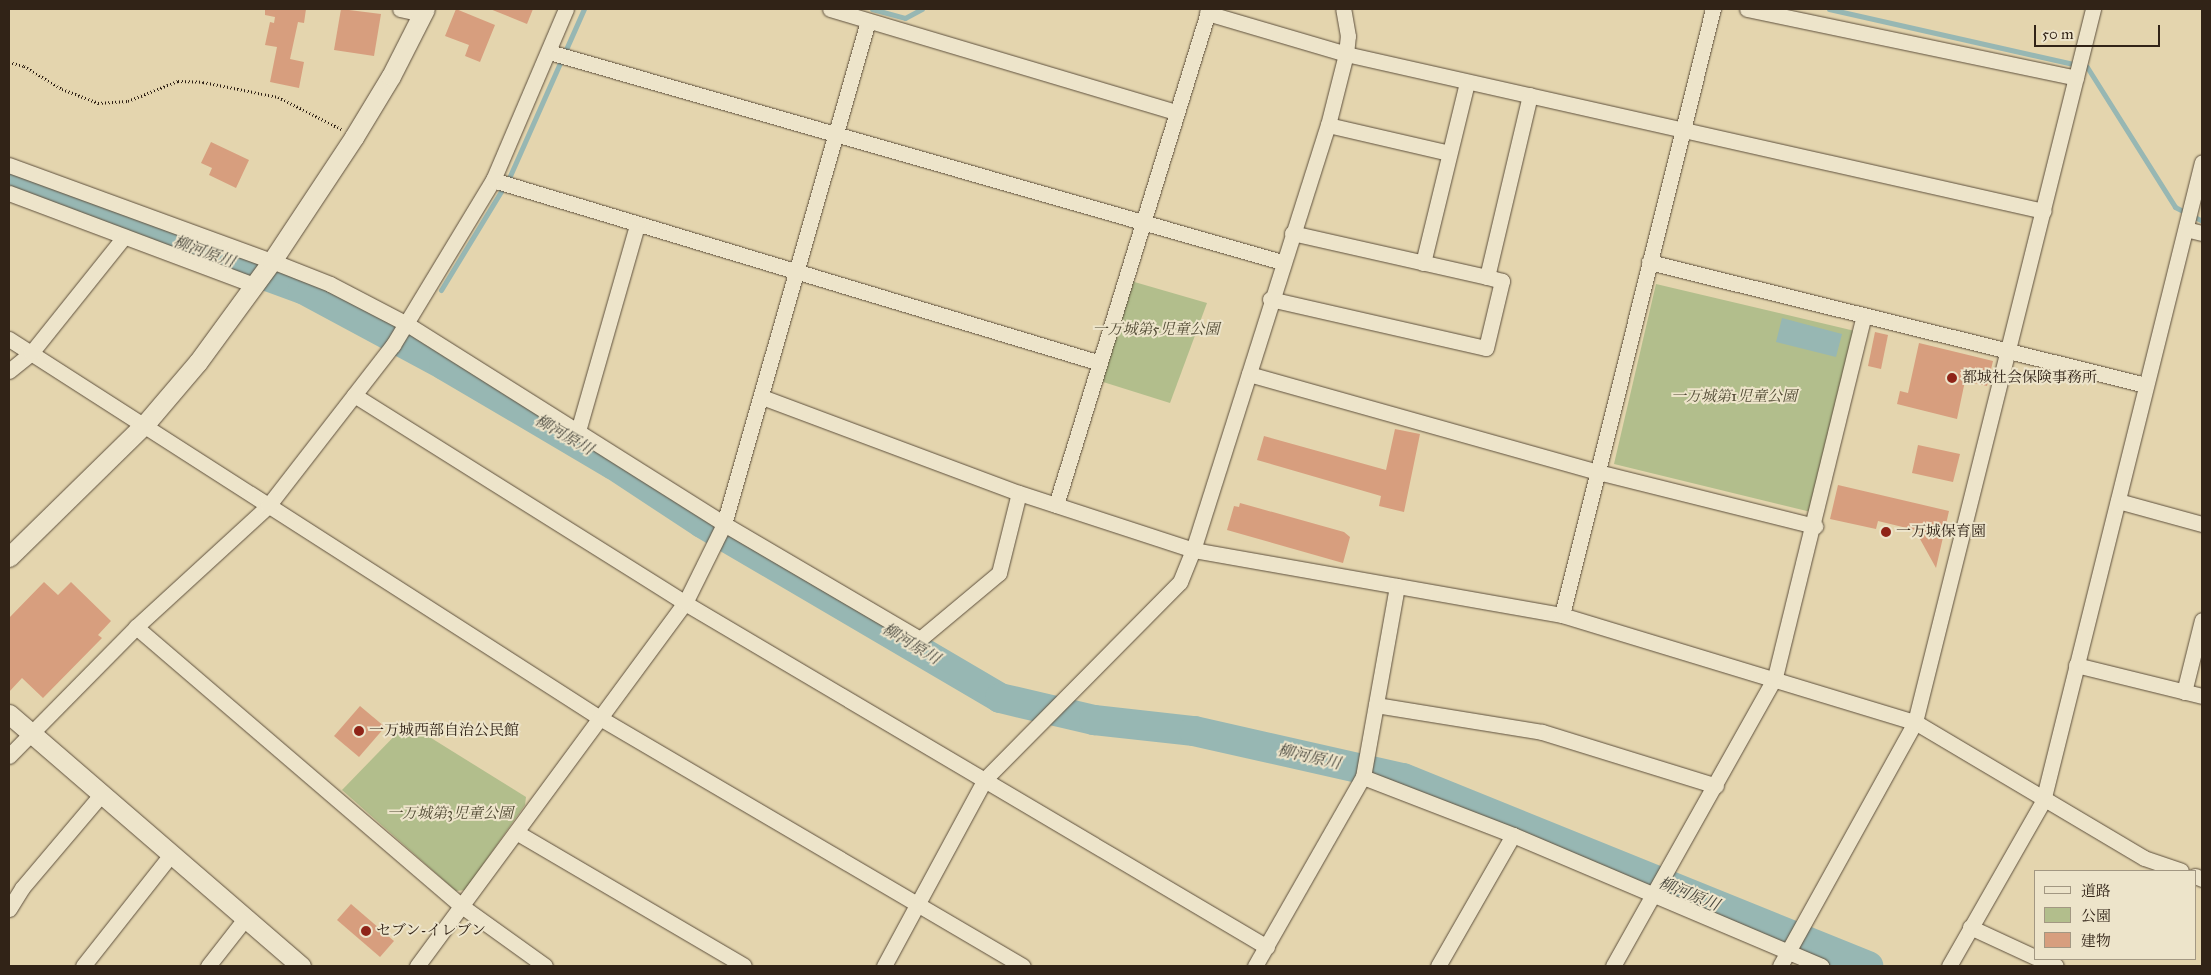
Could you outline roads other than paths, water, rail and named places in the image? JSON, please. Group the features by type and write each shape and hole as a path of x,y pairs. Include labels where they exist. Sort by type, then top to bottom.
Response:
{"street":[{"path":"9,557 146,423 198,362 272,260 354,137 424,11 400,9"},
{"path":"9,756 30,732 136,627 268,506 392,345 407,324 493,180 566,9"},
{"path":"830,9 1176,112"},
{"path":"884,966 918,906 984,778 1180,582 1193,550 1249,374 1270,299 1328,125 1346,54 1348,36 1343,9"},
{"path":"1562,614 1649,262 1685,129 1713,9"},
{"path":"1747,9 2076,78"},
{"path":"1780,966 1915,722 2006,352 2044,212 2093,9"},
{"path":"1056,505 1097,362 1208,11 1346,54 1685,129 2044,212"},
{"path":"417,966 463,907 516,832 686,603 724,524 762,397 834,136 868,21"},
{"path":"549,52 834,136 1282,262"},
{"path":"1423,263 1467,82"},
{"path":"1487,277 1530,95"},
{"path":"1328,125 1450,153"},
{"path":"1950,966 2043,801 2202,162"},
{"path":"9,165 272,260 330,284 407,324 724,524 920,639 999,573 1019,493"},
{"path":"493,180 637,225 1097,362"},
{"path":"9,194 254,285"},
{"path":"578,431 637,225"},
{"path":"2186,229 2202,233"},
{"path":"1270,299 1486,348 1502,281 1292,233"},
{"path":"9,371 30,352 124,237"},
{"path":"1649,262 2006,352 2146,385"},
{"path":"1612,966 1716,786 1776,677 1815,526 1864,316"},
{"path":"9,339 146,423 268,506 600,718 1023,966"},
{"path":"1249,374 1598,472 1815,526"},
{"path":"354,395 686,603 984,778 1266,947"},
{"path":"762,397 1019,493 1193,550 1562,614 1776,677 1915,722 2043,801 2144,858 2178,870"},
{"path":"2118,501 2202,524"},
{"path":"1256,966 1363,777 1369,756 1397,586"},
{"path":"2184,692 2202,620"},
{"path":"136,627 463,907 545,966"},
{"path":"2076,665 2202,696"},
{"path":"1376,705 1542,732 1716,786"},
{"path":"9,714 100,796 244,920 301,966"},
{"path":"1363,777 1513,835 1821,966"},
{"path":"9,910 22,888 100,796"},
{"path":"516,832 744,966"},
{"path":"1438,966 1513,835"},
{"path":"83,966 170,856"},
{"path":"208,966 244,920"},
{"path":"1970,928 2034,957"},
{"path":"2041,960 2056,966"}],"water":[{"path":"1782,318 1842,334 1836,357 1776,342"}],"waterway":[{"path":"441,290 509,178 584,9"},
{"path":"872,9 905,18 922,9"},
{"path":"1829,9 2087,67 2175,207 2202,221"},
{"name":"柳河原川","path":"9,181 303,289 444,365 614,465 702,523 1000,698 1094,720 1194,731 1403,778 1868,966"}],"place":[{"name":"都城社会保険事務所","path":"1952,378"},
{"name":"一万城保育園","path":"1886,532"},
{"name":"一万城西部自治公民館","path":"359,731"},
{"name":"セブン-イレブン","path":"366,931"}],"park label":[{"name":"一万城第5児童公園","path":"1156,330"},
{"name":"一万城第1児童公園","path":"1734,397"},
{"name":"一万城第3児童公園","path":"450,814"}]}
